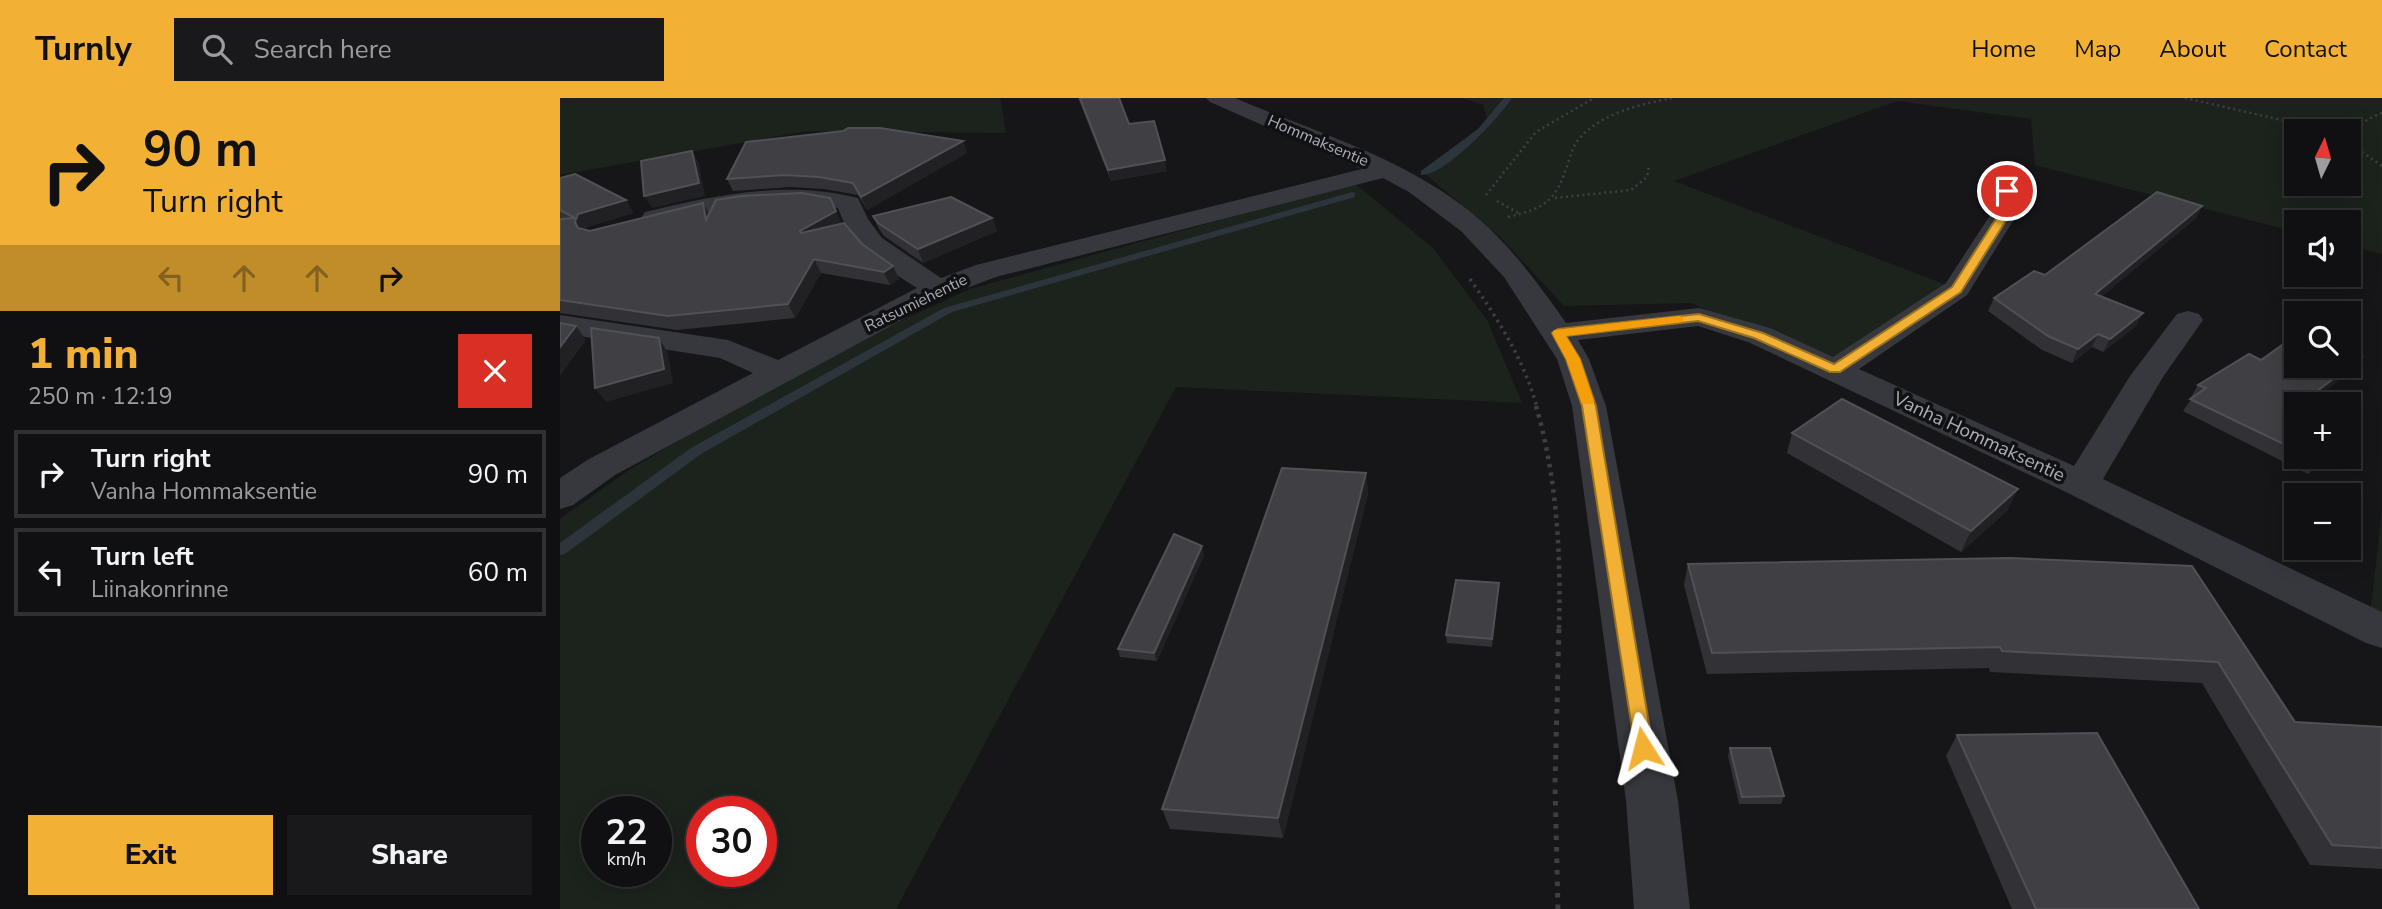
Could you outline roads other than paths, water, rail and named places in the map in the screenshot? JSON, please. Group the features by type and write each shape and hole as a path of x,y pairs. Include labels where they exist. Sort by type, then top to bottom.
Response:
{"street":[{"name":"Hommaksentie","path":"1217,98 1402,179 1470,225 1514,271 1573,359 1589,406 1652,801 1661,909"},
{"name":"Ratsumiehentie","path":"560,496 602,467 938,289 986,271 1402,179"},
{"path":"1835,370 1957,289 2013,200 2007,191 1992,183"},
{"path":"633,224 731,202 802,195 833,197 849,203 854,221 869,243 938,289"},
{"name":"Vanha Hommaksentie","path":"1558,333 1699,317 1759,335 2081,484 2382,631"},
{"path":"2081,484 2147,376 2188,320"},
{"path":"560,324 728,350 780,373"}],"waterway":[{"path":"1424,173 1481,131 1508,98"},
{"path":"560,550 696,451 948,310 1352,195"}]}
